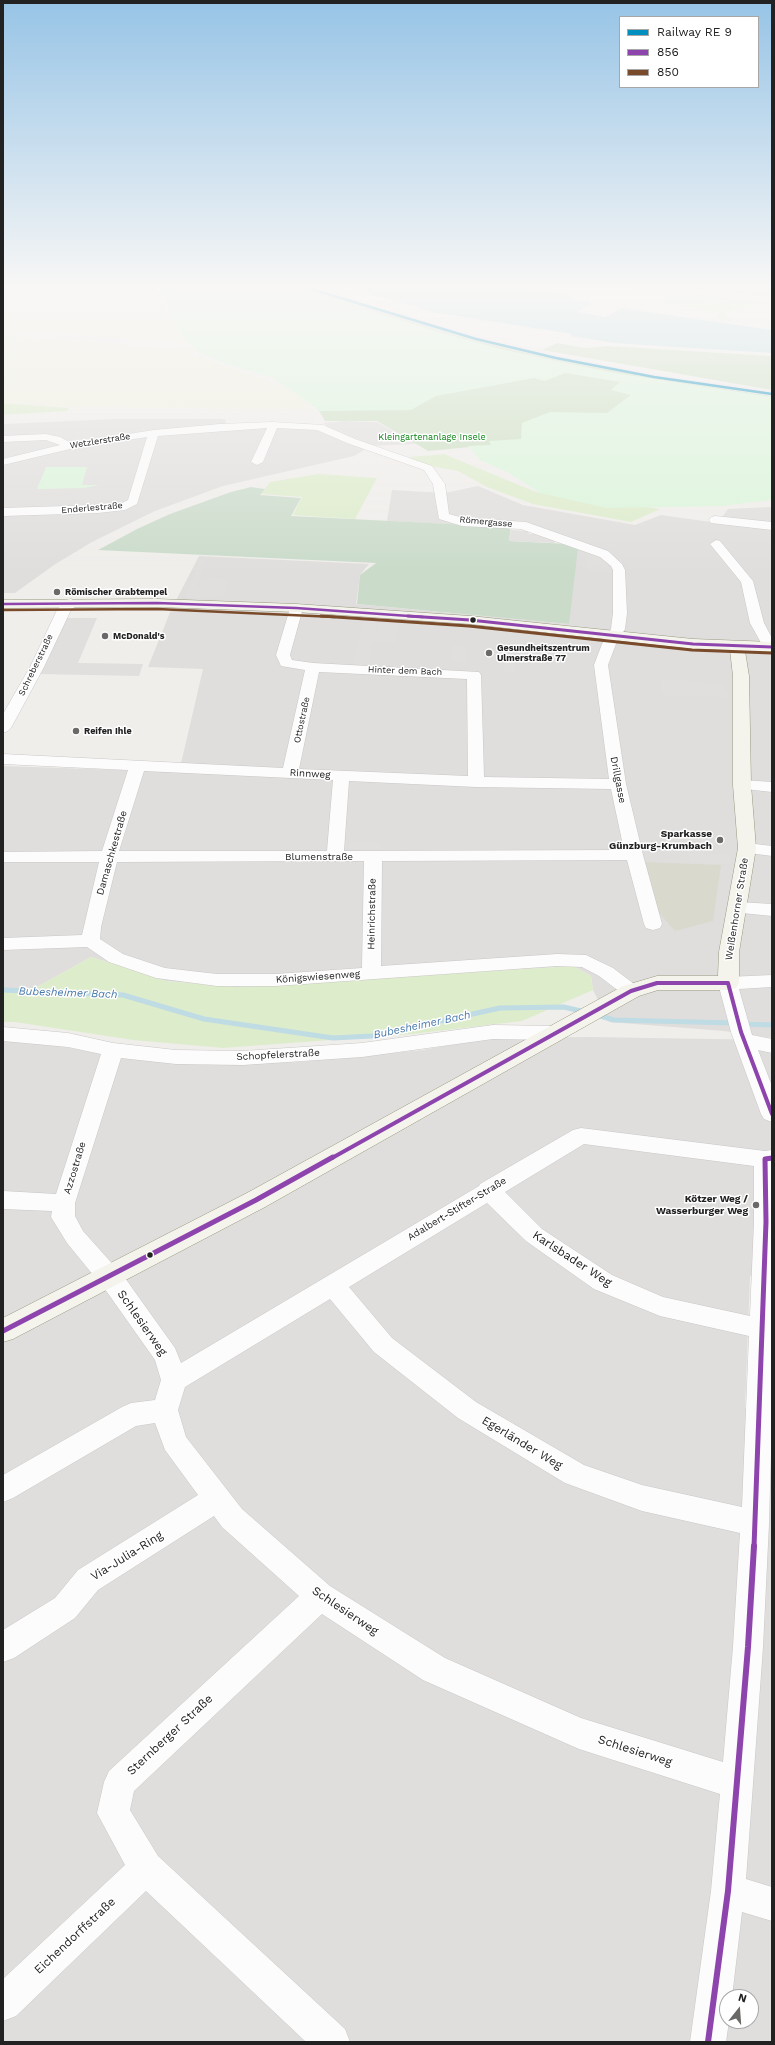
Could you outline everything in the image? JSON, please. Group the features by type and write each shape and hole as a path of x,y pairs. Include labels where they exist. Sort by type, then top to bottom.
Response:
{"main road":[{"path":"3,604 176,603 296,608 470,620 613,636 737,647 771,647"},
{"name":"Weißenhorner Straße","path":"728,983 730,952 747,848 742,786 741,676 737,647"},
{"path":"3,1331 256,1200 553,1033 631,991 657,983 728,983"}],"street":[{"name":"Wetzlerstraße","path":"3,462 70,446 154,433 220,427 272,425 319,426"},
{"path":"256,462 272,429 272,425"},
{"name":"Römergasse","path":"319,426 351,442 428,468 439,484 443,516 462,522 522,525 604,554 616,564 619,570 620,613 618,629 613,636"},
{"name":"Enderlestraße","path":"3,512 98,509 125,506 133,502 154,433"},
{"path":"3,439 46,437 56,439 70,446"},
{"path":"715,520 772,526"},
{"path":"716,544 747,581 757,623 771,647"},
{"name":"Schreberstraße","path":"3,728 37,667 61,615 71,603"},
{"name":"Hinter dem Bach","path":"296,608 283,658 286,663 313,667 474,675 476,782"},
{"name":"Drillgasse","path":"613,636 601,665 618,784 634,855 652,924"},
{"name":"Ottostraße","path":"290,773 313,667"},
{"name":"Rinnweg","path":"3,759 476,782 618,784"},
{"name":"Damaschkestraße","path":"90,941 109,857 137,766"},
{"path":"334,857 341,776"},
{"path":"742,786 772,787"},
{"path":"747,848 772,850"},
{"name":"Blumenstraße","path":"3,857 634,855"},
{"name":"Heinrichstraße","path":"371,973 373,856"},
{"path":"738,908 772,910"},
{"path":"3,944 90,941"},
{"name":"Königswiesenweg","path":"90,941 116,958 163,974 217,980 276,980 557,960 586,961 606,972 631,991"},
{"path":"772,981 728,983 734,1010 772,1114"},
{"name":"Schopfelerstraße","path":"3,1034 68,1040 112,1050 176,1057 243,1058 362,1050 493,1032 553,1033"},
{"path":"743,1036 772,1046"},
{"name":"Azzostraße","path":"107,1276 76,1237 63,1217 64,1203 112,1050"},
{"name":"Adalbert-Stifter-Straße","path":"174,1380 488,1190 581,1136 769,1159"},
{"path":"708,2042 728,1890 756,1523 769,1159"},
{"name":"Karlsbader Weg","path":"488,1190 534,1235 603,1282 660,1306 763,1329"},
{"path":"3,1200 64,1203"},
{"name":"Schlesierweg","path":"107,1276 166,1356 174,1380"},
{"name":"Egerländer Weg","path":"333,1285 383,1345 468,1410 575,1474 642,1498 756,1523"},
{"path":"3,1489 131,1415 165,1410 174,1380"},
{"name":"Schlesierweg","path":"165,1410 174,1442 232,1518 320,1596 434,1669 579,1732 737,1783"},
{"name":"Via-Julia-Ring","path":"3,1647 65,1608 88,1580 218,1498"},
{"name":"Sternberger Straße","path":"320,1596 120,1782 113,1813 146,1868 332,2042"},
{"name":"Eichendorffstraße","path":"3,2003 146,1868"},
{"path":"728,1890 772,1904"}],"shaded area":[{"path":"676,381 704,381 772,391 772,396"},
{"path":"114,419 225,419 227,429 269,427 304,428 318,431 330,428 323,423 344,421 377,422 416,444 371,446 363,448 364,450 354,456 223,486 155,511 92,542 54,565 15,593 3,593 3,424"},
{"path":"478,486 523,505 635,525 661,515 718,523 728,509 772,507 772,1038 724,1031 609,1022 593,990 591,976 573,966 236,987 166,981 91,957 35,988 3,988 3,766 179,772 203,669 148,667 171,610 199,556 369,564 360,575 356,604 569,624 571,539 511,527 387,521 392,490 445,493"},
{"path":"511,530 528,531 529,534 539,534 554,540 555,543 509,541"},
{"path":"587,550 605,561 613,573 593,572 577,563 589,563"},
{"path":"199,561 206,561 193,599 185,598"},
{"path":"202,578 229,579 222,598 194,597"},
{"path":"67,618 97,618 78,663 143,664 139,676 38,674"},
{"path":"364,619 377,620 368,665 353,664"},
{"path":"378,621 399,622 395,642 374,642"},
{"path":"506,645 516,647 515,672 503,671"},
{"path":"452,646 467,647 465,662 450,661"},
{"path":"661,679 724,684 725,690 728,691 728,698 661,694"},
{"path":"349,842 381,842 381,849 349,849"},
{"path":"687,844 703,845 704,854 731,855 730,864 690,862"},
{"path":"642,862 721,865 713,921 675,931 656,909"},
{"path":"3,1037 33,1041 128,1059 201,1065 299,1062 423,1050 487,1038 591,1037 772,1040 772,1280 750,1276 745,1408 772,1419 772,2042 3,2042"}],"green space":[{"path":"3,381 270,381 293,391 311,409 69,407 3,402"},
{"path":"278,381 515,381 436,396 411,410 320,411"},
{"name":"Kleingartenanlage Insele","path":"285,381 676,381 772,396 772,435 480,446 428,451 377,421 325,421 318,409"},
{"path":"617,381 670,381 772,397 772,500 721,506 606,508 540,493 509,473 480,460 468,446 491,445 489,441 521,439 522,423 550,412 607,413 631,395 611,390 620,382"},
{"path":"723,381 772,381 772,390"},
{"path":"3,403 69,408 68,411 3,415"},
{"path":"444,454 536,492 660,509 631,522 533,504 487,487 458,471 430,466 409,457"},
{"path":"46,467 87,467 82,485 99,485 84,488 37,489"},
{"path":"318,474 377,478 355,519 293,515 302,497 261,494 270,482"},
{"path":"251,487 265,489 260,495 301,498 291,516 511,527 509,541 569,544 578,548 569,624 357,604 360,575 376,563 98,550 137,529 170,514 231,492"},
{"path":"91,957 166,981 236,987 573,966 591,976 593,990 522,1021 412,1034 223,1048 133,1040 15,1022 3,1022 3,988 35,988"}],"waterway":[{"name":"Bubesheimer Bach","path":"3,990 123,995 204,1019 333,1038 372,1036 500,1008 564,1007 585,1012"},
{"name":"Bubesheimer Bach","path":"597,1015 614,1020 734,1023"},
{"name":"Bubesheimer Bach","path":"742,1024 772,1025"}],"transit line":[{"path":"685,381 772,394"},
{"name":"856","path":"3,604 157,603 296,608 470,620 693,644 772,647"},
{"name":"850","path":"3,610 157,609 296,614 469,626 692,650 772,653"},
{"name":"856","path":"3,1331 256,1200 631,991 657,983 728,983 741,1032 772,1114"},
{"name":"856","path":"708,2042 728,1891 748,1647 755,1523 766,1222 765,1159 772,1158"}],"place":[{"name":"Römischer Grabtempel","path":"57,592"},
{"name":"McDonald's","path":"105,636"},
{"name":"Gesundheitszentrum Ulmerstraße 77","path":"489,653"},
{"name":"Reifen Ihle","path":"76,731"},
{"name":"Sparkasse Günzburg-Krumbach","path":"720,840"},
{"name":"Kötzer Weg / Wasserburger Weg","path":"756,1205"}]}
